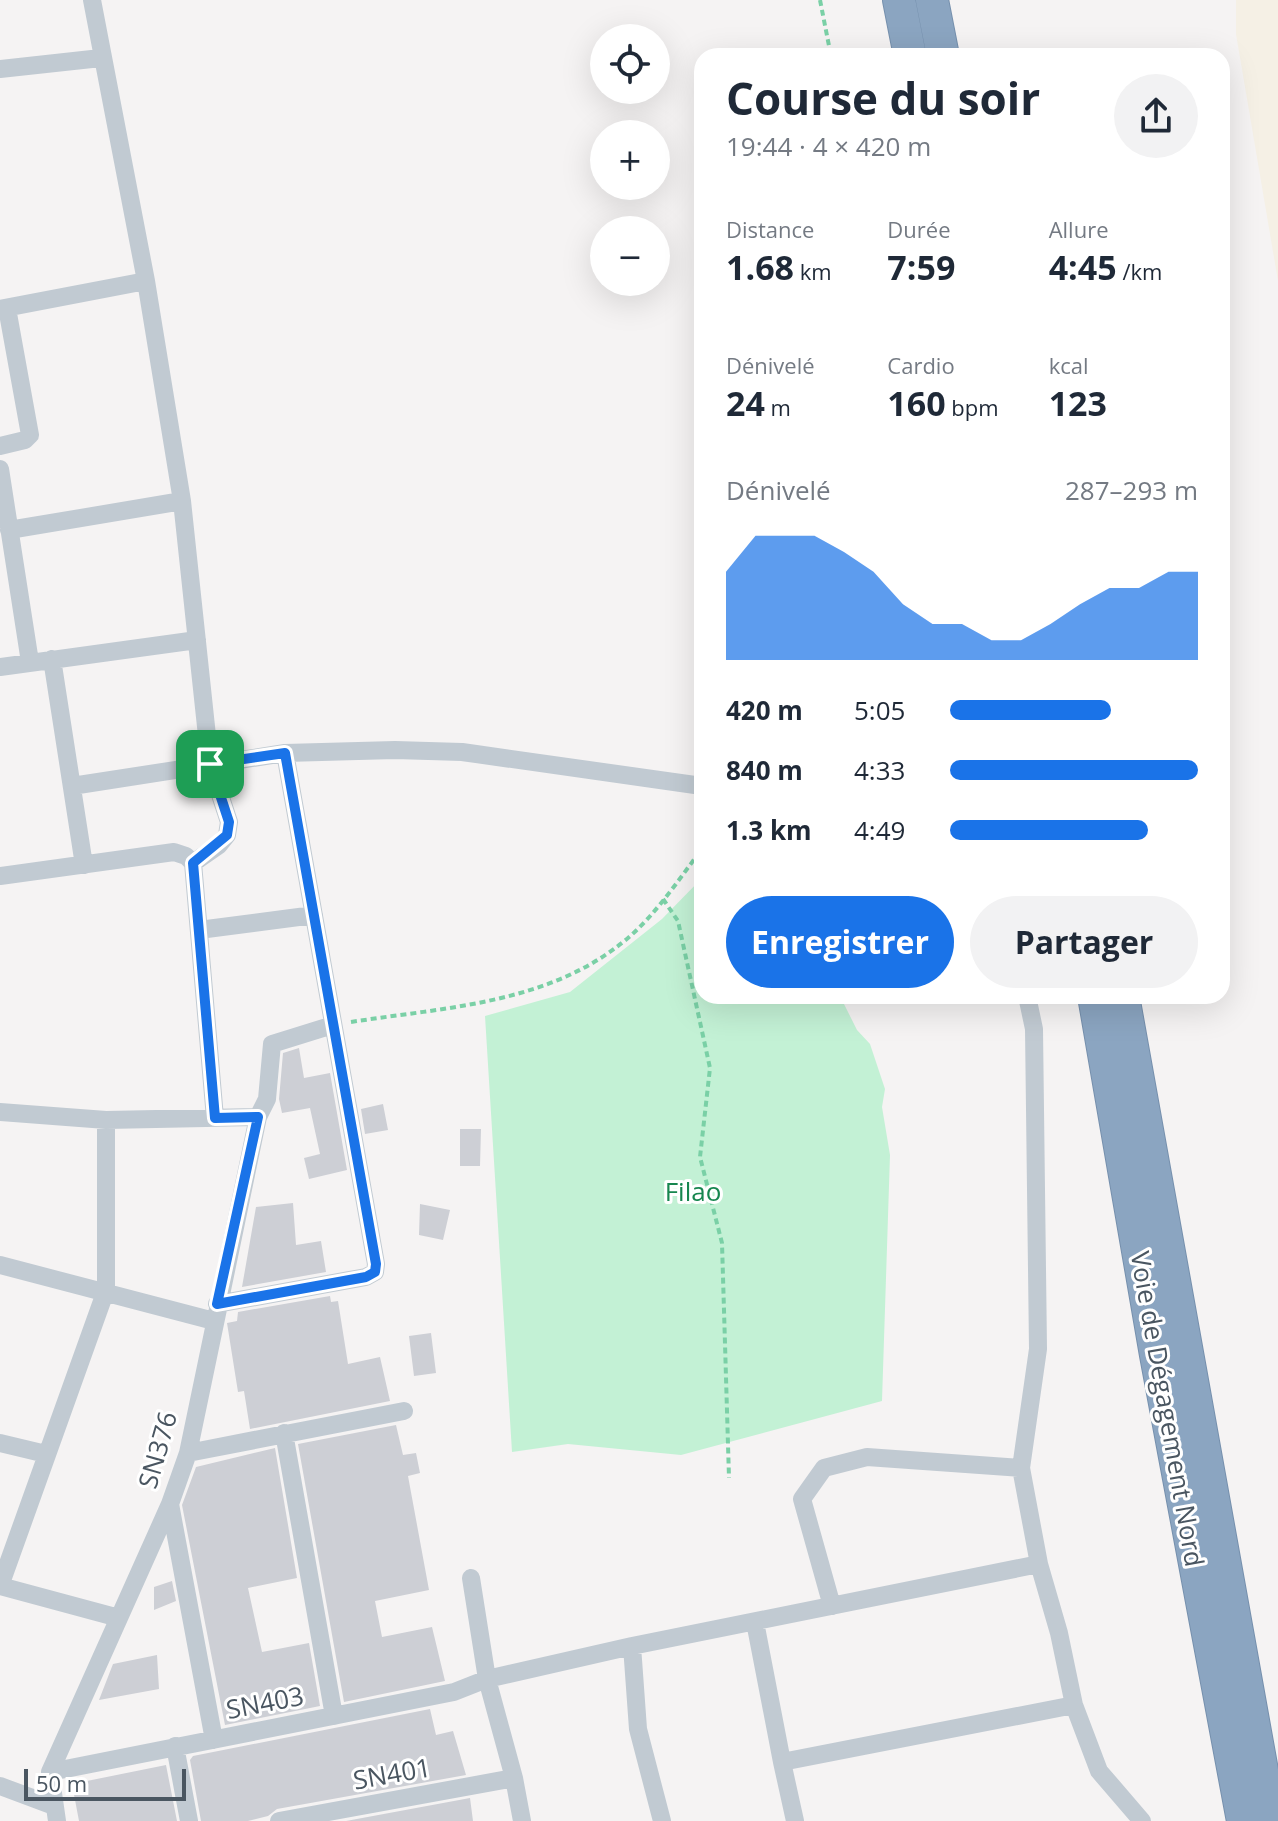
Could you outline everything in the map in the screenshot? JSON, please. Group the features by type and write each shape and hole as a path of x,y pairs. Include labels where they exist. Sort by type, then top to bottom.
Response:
{"highway":[{"path":"899,0 908,48"},
{"path":"932,0 941,48"},
{"name":"Voie de Dégagement Nord","path":"1095,1004 1156,1355 1243,1821"},
{"name":"Voie de Dégagement Nord","path":"1124,1004 1271,1821"}],"street":[{"path":"92,0 146,281 182,501 210,764 229,822 227,835 193,863"},
{"path":"0,69 101,58"},
{"path":"0,446 25,440 30,435 4,308 146,281"},
{"path":"0,469 30,662"},
{"path":"9,530 182,501"},
{"path":"0,667 197,640"},
{"path":"52,659 84,865"},
{"path":"72,786 285,753 462,752 694,785"},
{"path":"0,1265 216,1312 366,1277 375,1272 285,753"},
{"path":"0,876 174,852 186,856 193,863 215,1118"},
{"path":"199,930 314,915"},
{"path":"1029,1004 1034,1029 1038,1349 1021,1468 1039,1564 1059,1633 1074,1705 1099,1771 1142,1821"},
{"name":"SN376","path":"50,1772 170,1504 188,1453 258,1117 267,1099 272,1044 333,1025"},
{"path":"0,1112 106,1120 258,1117"},
{"path":"106,1120 106,1290 0,1586 119,1618"},
{"path":"188,1453 404,1411"},
{"path":"284,1433 334,1716"},
{"path":"0,1443 46,1454"},
{"path":"832,1606 802,1499 824,1468 867,1457 1021,1468"},
{"path":"170,1504 214,1740"},
{"name":"SN403","path":"50,1772 454,1692 487,1679 632,1646 1039,1564"},
{"path":"471,1578 487,1679 514,1778 522,1821"},
{"path":"755,1622 795,1821"},
{"path":"632,1646 638,1729 662,1821"},
{"path":"782,1762 1074,1705"},
{"path":"175,1746 189,1821"},
{"path":"50,1772 55,1813"},
{"name":"SN401","path":"279,1821 317,1818 514,1778"},
{"path":"0,1786 55,1813"}],"path":[{"path":"820,0 829,48"},
{"path":"333,1025 496,1001 574,976 628,937 694,859"},
{"path":"663,899 678,921 694,994"},
{"path":"696,1004 710,1068 700,1157 722,1243 729,1478"}],"green space":[{"name":"Filao","path":"694,886 694,1004 844,1004 857,1030 870,1044 885,1089 882,1107 890,1155 882,1401 681,1455 568,1444 512,1452 485,1016 570,992 662,919"}],"sand":[{"path":"1236,0 1278,0 1278,281 1236,34"}],"building":[{"path":"299,1048 304,1078 330,1073 347,1170 309,1179 304,1158 320,1154 310,1108 282,1113 279,1099 283,1053"},
{"path":"383,1104 388,1130 365,1134 361,1109"},
{"path":"460,1129 481,1129 480,1166 460,1166"},
{"path":"293,1203 296,1245 321,1241 326,1272 242,1287 256,1207"},
{"path":"420,1204 450,1210 443,1240 419,1235"},
{"path":"330,1296 331,1302 338,1301 348,1364 380,1357 390,1401 250,1429 244,1391 238,1392 227,1323 237,1321 238,1312"},
{"path":"431,1333 436,1373 414,1376 409,1336"},
{"path":"396,1425 403,1455 416,1453 420,1473 408,1476 429,1590 375,1601 382,1637 432,1627 445,1681 344,1702 298,1444"},
{"path":"275,1448 297,1578 248,1588 262,1652 309,1643 320,1706 225,1725 182,1505 196,1467"},
{"path":"172,1581 176,1601 154,1610 154,1587"},
{"path":"157,1655 159,1689 99,1700 113,1664"},
{"path":"430,1709 436,1735 453,1731 466,1775 277,1809 268,1816 248,1821 201,1821 190,1760 193,1756"},
{"path":"166,1765 177,1821 79,1821 72,1784"},
{"path":"470,1798 473,1821 346,1821"}],"route":[{"path":"285,753 376,1264 375,1272 366,1277 217,1304 258,1117 215,1118 193,863 219,845 227,835 229,822 210,764 285,753"}]}
